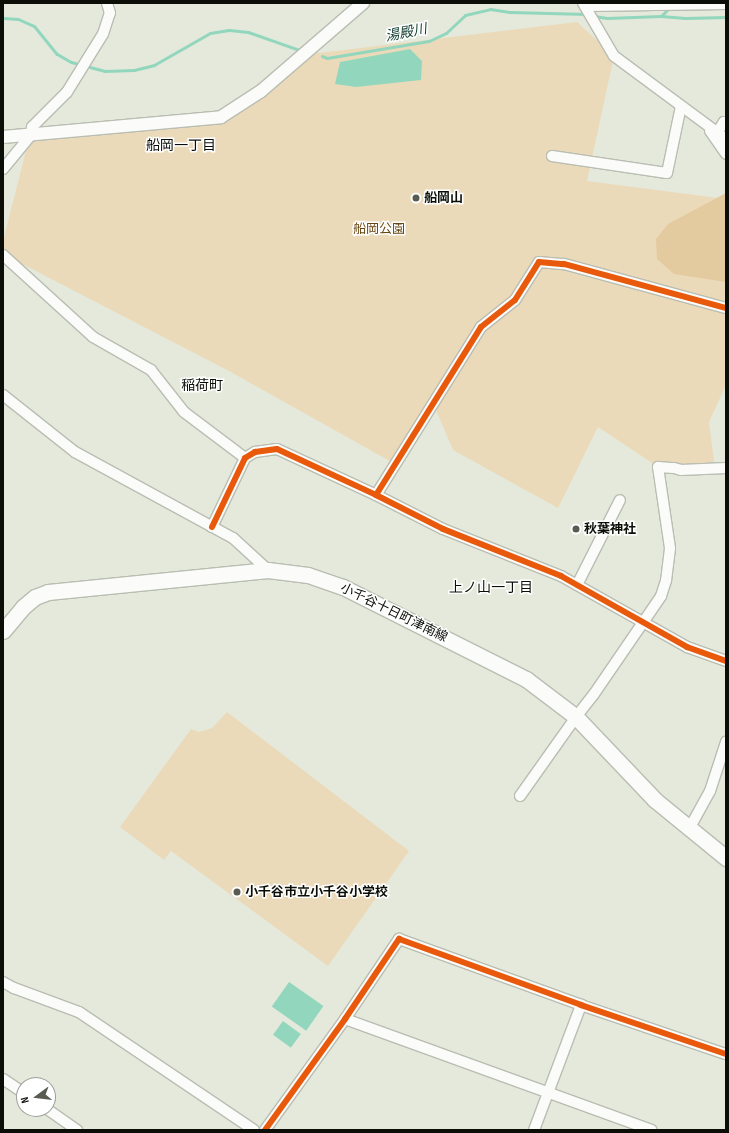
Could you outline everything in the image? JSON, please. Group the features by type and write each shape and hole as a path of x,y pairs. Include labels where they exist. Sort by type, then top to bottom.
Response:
{"main road":[{"name":"小千谷十日町津南線","path":"3,631 23,607 35,597 48,592 268,570 308,574 343,588 526,679 576,717 655,800 726,858"}],"street":[{"path":"3,170 31,135 32,127 67,92 103,34 110,12 107,3"},
{"path":"4,136 31,135 221,117 261,91 363,3"},
{"path":"585,6 726,4"},
{"path":"585,6 614,56 726,139"},
{"path":"552,156 667,173 680,106"},
{"path":"717,133 724,122 726,124"},
{"path":"707,126 726,154"},
{"path":"3,255 93,337 151,370 184,412 245,458"},
{"path":"376,495 481,326 515,300 539,262 564,264 726,308"},
{"path":"3,394 75,452 233,538 268,570"},
{"path":"212,527 245,458 255,452 277,449 376,495 443,529 561,576 687,648 726,661"},
{"path":"520,796 594,694 626,645 644,624 661,596 666,581 670,548 658,467 681,470 726,468"},
{"path":"577,585 620,500"},
{"path":"689,829 710,791 726,742"},
{"path":"265,1130 345,1019 399,939 581,1005 726,1054"},
{"path":"3,982 14,988 79,1012 254,1130"},
{"path":"534,1130 581,1005"},
{"path":"345,1019 548,1094 651,1130"},
{"path":"3,1079 16,1088"},
{"path":"56,1116 77,1130"}],"green space":[{"name":"船岡公園","path":"577,22 614,56 587,181 726,199 726,385 709,422 715,469 658,467 598,427 558,508 453,450 433,403 395,464 229,371 3,254 3,241 32,127 221,117 302,55"},
{"path":"227,712 409,851 328,966 171,851 164,860 120,827 191,729 199,732 212,728"}],"shaded area":[{"path":"410,49 422,61 421,80 356,87 335,84 340,62"},
{"path":"726,193 726,282 674,274 657,259 656,239 668,224"},
{"path":"289,982 323,1006 306,1031 272,1007"},
{"path":"283,1021 301,1034 291,1048 273,1035"}],"waterway":[{"path":"661,16 669,8"},
{"name":"湯殿川","path":"322,56 327,58 429,41 446,33 465,15 490,9 510,12 587,14"},
{"name":"湯殿川","path":"594,16 607,18 661,16 685,18 726,17"},
{"name":"湯殿川","path":"3,18 18,19 34,26 57,54 71,62 105,71 134,70 154,65 210,33 229,30 248,32 302,51"}],"cycle path":[{"path":"376,495 481,327 515,300 539,262 564,264 726,308"},
{"path":"212,527 245,458 255,452 277,449 376,495 443,529 561,576 687,647 726,661"},
{"path":"265,1130 345,1019 399,939 581,1005 726,1054"}],"place":[{"name":"船岡山","path":"416,198"},
{"name":"秋葉神社","path":"576,529"},
{"name":"小千谷市立小千谷小学校","path":"237,892"}],"district":[{"name":"船岡一丁目","path":"181,146"},
{"name":"稲荷町","path":"202,386"},
{"name":"上ノ山一丁目","path":"491,588"}]}
